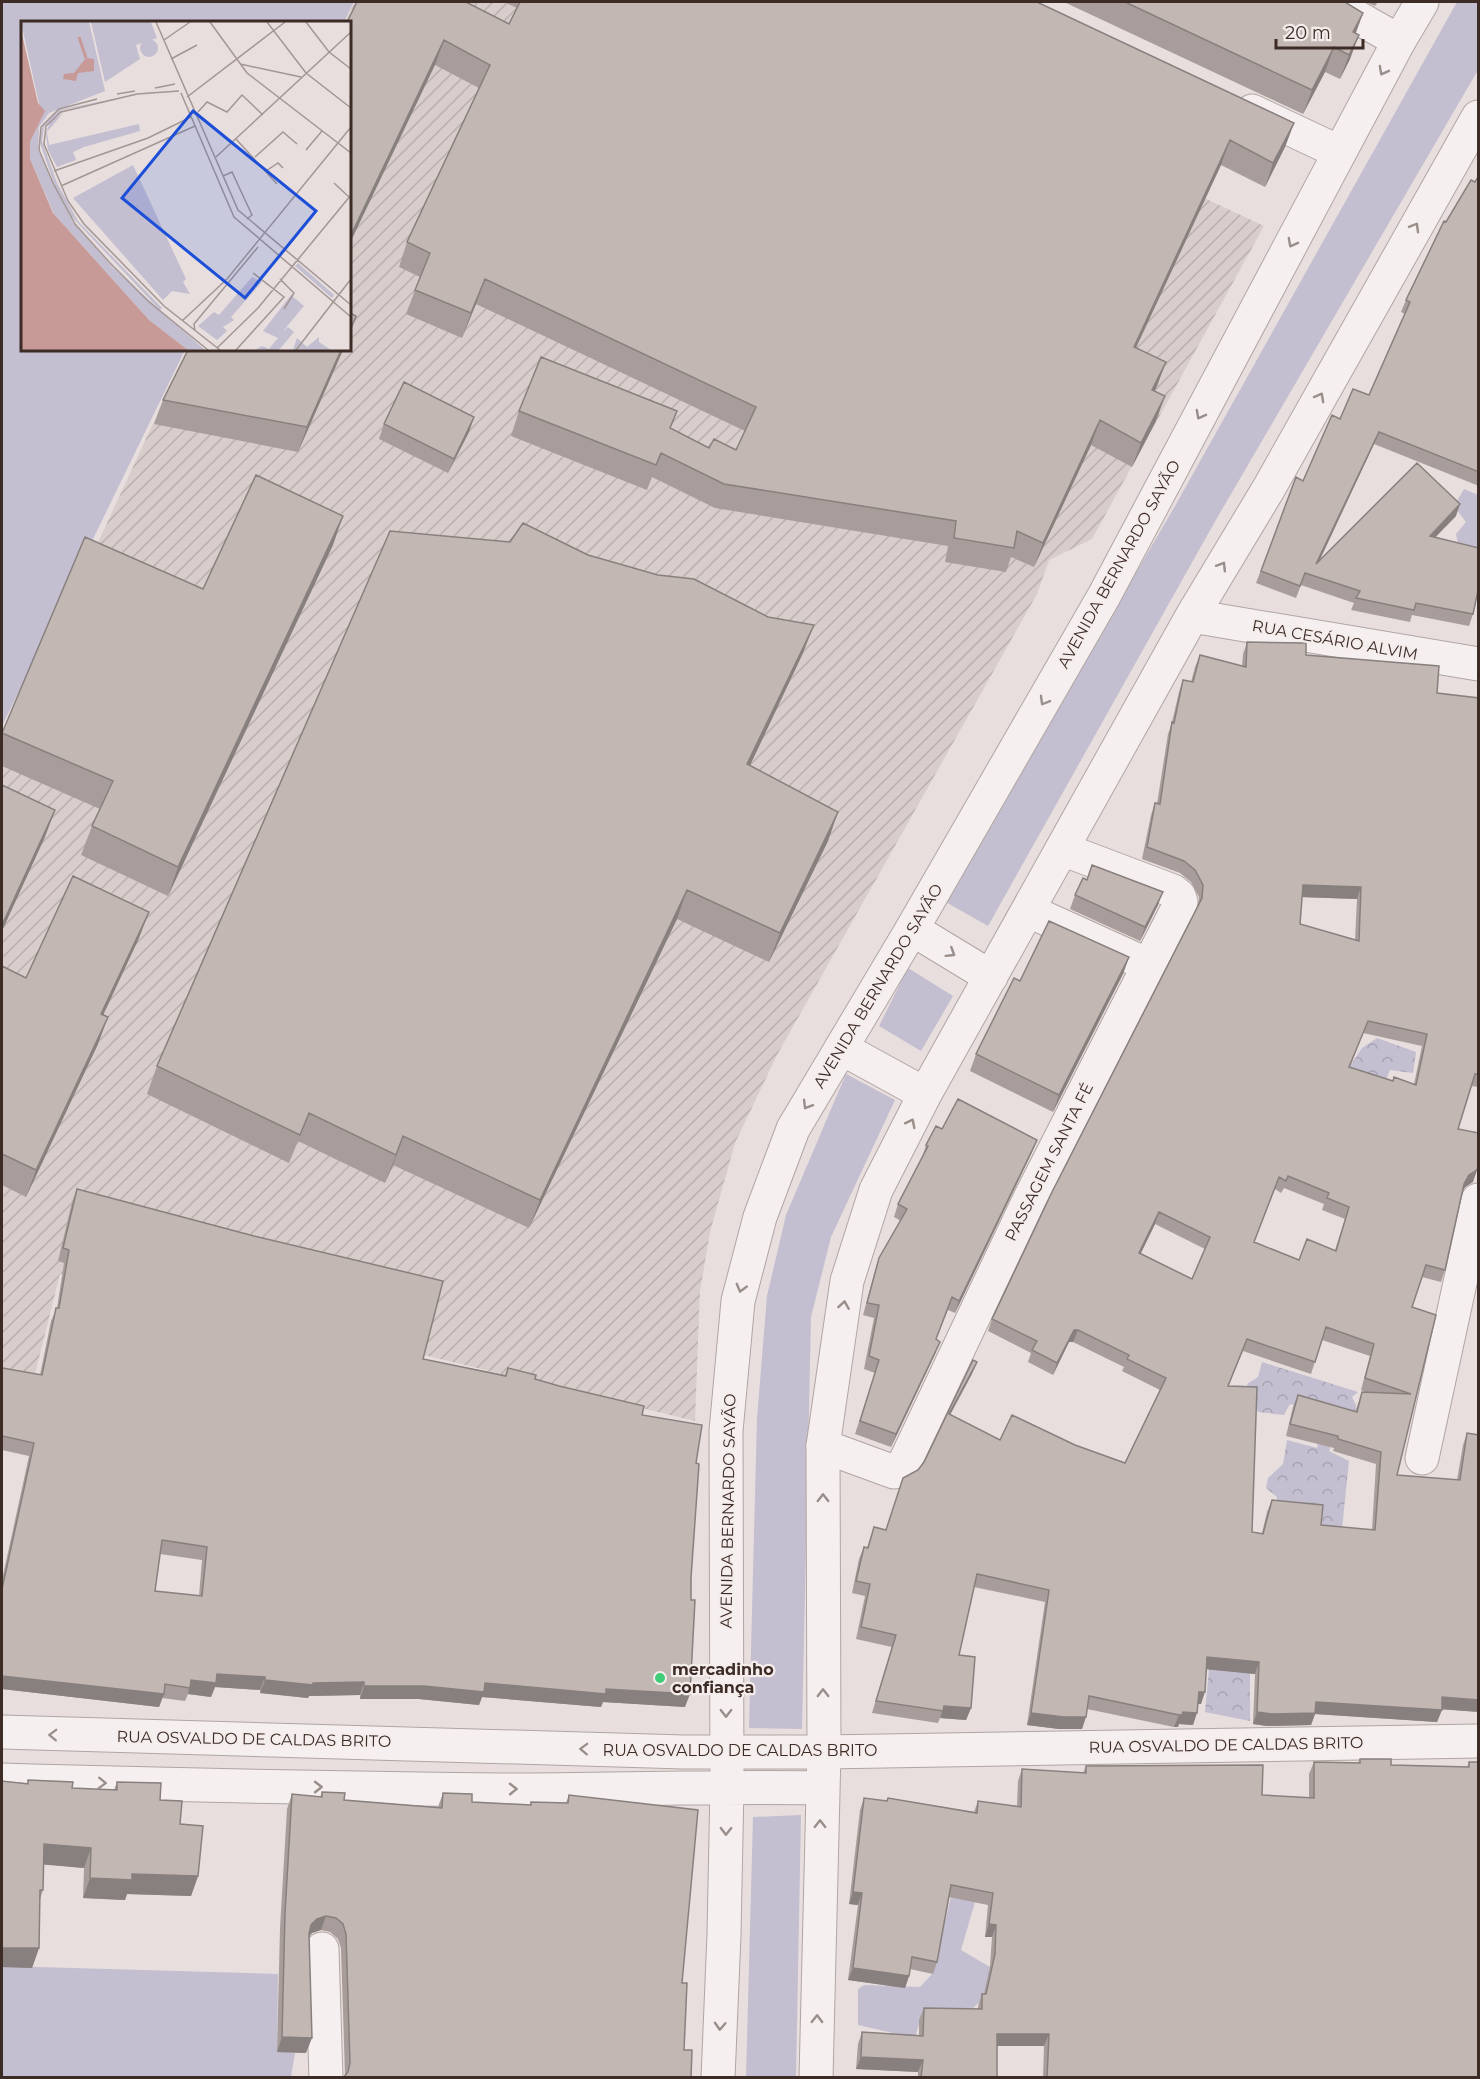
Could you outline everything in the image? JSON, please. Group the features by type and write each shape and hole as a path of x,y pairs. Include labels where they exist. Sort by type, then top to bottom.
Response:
{"street":[{"path":"1330,2 1399,41"},
{"name":"AVENIDA BERNARDO SAYÃO","path":"718,2078 727,1786 726,1431 738,1301 760,1217 793,1129 912,929 1104,596 1339,153 1422,2"},
{"path":"1223,97 1339,153"},
{"path":"816,2078 821,1788 824,1752 823,1446 847,1281 876,1190 925,1094 1192,616 1269,488 1479,117"},
{"name":"RUA CESÁRIO ALVIM","path":"1192,616 1479,664"},
{"name":"PASSAGEM SANTA FÉ","path":"823,1446 894,1472 903,1466 1030,1198 1181,902 1179,896 1173,891 1062,849"},
{"path":"1029,911 1137,960"},
{"path":"912,929 991,977"},
{"path":"842,1048 925,1094"},
{"path":"1422,1458 1474,1240 1479,1200"},
{"name":"RUA OSVALDO DE CALDAS BRITO","path":"2,1732 726,1752 1479,1741"},
{"path":"278,1787 279,1738"},
{"path":"2,1780 501,1790 727,1786 821,1788"},
{"path":"322,1949 326,2078"}],"shaded area":[{"path":"355,2 785,2 1264,226 1092,539 1049,560 1037,594 777,1055 735,1143 710,1232 700,1291 695,1421 325,1331 60,1274 33,1382 2,1375 2,750 187,351 351,351 351,21 346,21"}],"green space":[{"path":"2,2 354,2 344,21 21,21 21,351 185,351 2,726"},
{"path":"1457,2 1478,2 1478,70 1213,525 988,926 944,901 1175,506"},
{"path":"1464,489 1478,495 1478,561 1461,558 1456,534 1466,522 1454,506"},
{"path":"908,968 953,996 921,1051 879,1026"},
{"path":"1377,1038 1416,1052 1413,1073 1390,1070 1383,1087 1330,1064 1333,1056 1352,1063 1362,1048"},
{"path":"846,1074 895,1100 831,1237 811,1317 802,1729 749,1728 757,1418 767,1296 786,1215"},
{"path":"1262,1362 1358,1392 1352,1397 1356,1405 1354,1422 1340,1419 1329,1451 1349,1461 1335,1597 1276,1523 1277,1497 1266,1488 1268,1478 1283,1464 1287,1440 1317,1448 1325,1414 1290,1404 1284,1415 1258,1412 1247,1384 1258,1377"},
{"path":"1250,1654 1250,1721 1205,1712 1209,1669"},
{"path":"801,1815 796,2077 746,2077 753,1817"},
{"path":"958,1867 982,1878 961,1950 990,1967 986,1996 959,2021 920,2020 915,2038 858,2025 858,1989 864,1985 920,1987 933,1973"},
{"path":"2,1966 278,1974 277,2051 295,2053 291,2077 2,2078"}],"building":[{"path":"357,2 466,2 509,24 520,2 1037,2 1294,123 1273,163 1230,140 1134,347 1166,362 1152,390 1165,396 1141,443 1100,420 1043,543 1017,531 1014,548 954,538 956,521 724,484 661,453 656,465 519,411 541,357 677,411 670,428 709,448 714,439 736,450 756,407 485,279 471,313 415,290 430,253 407,242 490,65 444,40 351,235 351,21 348,21"},
{"path":"1125,2 1345,2 1363,13 1353,32 1359,35 1349,55 1334,47 1312,90"},
{"path":"1479,175 1479,472 1379,432 1316,564 1417,463 1460,504 1430,536 1479,548 1479,586 1473,614 1416,603 1414,610 1356,598 1360,591 1305,573 1300,586 1261,571 1296,477 1303,481 1332,415 1340,419 1353,389 1369,395 1410,302 1406,300 1444,221 1446,222 1471,180 1475,182"},
{"path":"351,314 356,316 351,328"},
{"path":"188,351 341,351 307,427 163,400"},
{"path":"404,382 474,417 454,459 384,424"},
{"path":"256,475 343,516 178,867 92,826 113,781 2,733 85,537 203,589"},
{"path":"523,523 588,555 658,575 694,579 768,617 814,625 747,764 838,812 780,933 687,890 540,1200 403,1136 396,1155 309,1113 300,1135 157,1066 390,531 510,542"},
{"path":"1247,642 1306,643 1306,655 1439,666 1437,693 1479,698 1479,1074 1475,1074 1458,1129 1479,1133 1479,1163 1477,1170 1469,1175 1464,1184 1445,1270 1426,1265 1412,1307 1436,1315 1397,1475 1460,1480 1467,1433 1479,1435 1479,1700 1442,1697 1442,1710 1316,1702 1315,1713 1257,1712 1259,1662 1207,1657 1205,1692 1199,1692 1197,1713 1183,1712 1179,1715 1089,1696 1086,1717 1031,1713 1049,1590 977,1574 959,1655 975,1657 971,1708 944,1706 943,1711 876,1701 896,1635 861,1627 870,1584 856,1581 864,1547 868,1548 874,1527 886,1530 903,1478 918,1470 924,1462 973,1360 977,1362 949,1414 1000,1440 1012,1415 1075,1445 1125,1463 1166,1378 1127,1359 1129,1355 1078,1330 1074,1330 1057,1363 1032,1350 1037,1341 992,1319 1051,1194 1202,898 1203,885 1195,870 1184,861 1147,847 1155,803 1160,804 1172,722 1174,723 1183,680 1193,682 1200,655 1246,667","holes":["1303,885 1361,887 1359,941 1300,924","1368,1021 1427,1034 1416,1085 1394,1077 1393,1081 1349,1067","1288,1176 1329,1193 1327,1198 1349,1207 1336,1251 1307,1239 1299,1260 1254,1242 1279,1177 1286,1181","1159,1212 1210,1237 1192,1279 1139,1253","1326,1327 1374,1344 1365,1378 1411,1394 1362,1392 1357,1412 1298,1395 1290,1424 1338,1436 1338,1439 1381,1452 1375,1530 1321,1525 1323,1505 1272,1500 1263,1534 1252,1532 1257,1387 1228,1386 1247,1339 1315,1362"]},
{"path":"2,785 55,810 2,925"},
{"path":"1092,865 1163,892 1145,927 1075,895 1083,878 1087,880"},
{"path":"73,876 149,912 101,1014 108,1017 36,1170 2,1154 2,966 26,978"},
{"path":"1049,921 1129,957 1059,1095 976,1054 1014,978 1020,981"},
{"path":"958,1099 1037,1140 959,1301 952,1297 936,1339 940,1342 896,1434 860,1421 879,1360 869,1356 879,1305 867,1303 879,1258 907,1209 898,1204 936,1126 942,1129"},
{"path":"77,1189 254,1236 443,1281 423,1359 506,1376 508,1368 536,1375 535,1379 559,1386 644,1406 642,1415 702,1425 696,1463 699,1464 691,1578 691,1600 695,1600 690,1694 606,1689 606,1694 485,1683 484,1692 424,1686 364,1686 364,1682 313,1683 313,1685 265,1680 265,1677 217,1674 216,1683 191,1680 190,1688 165,1684 164,1694 2,1676 2,1589 34,1443 2,1436 2,1368 42,1375 56,1308 59,1308 69,1250 63,1248","holes":["162,1540 207,1547 202,1596 155,1591"]},
{"path":"1360,1759 1391,1759 1391,1765 1469,1767 1469,1762 1479,1762 1479,2078 1047,2078 1049,2034 997,2034 997,2078 921,2078 923,2060 861,2057 862,2032 923,2036 924,2008 982,2009 982,1994 986,1994 995,1954 996,1925 989,1924 993,1893 951,1885 937,1962 912,1957 909,1976 853,1968 862,1893 853,1892 864,1798 887,1801 888,1798 977,1813 978,1801 1021,1807 1022,1769 1086,1773 1086,1766 1263,1765 1262,1795 1314,1798 1314,1762 1360,1763"},
{"path":"28,1780 73,1782 72,1788 117,1790 117,1782 161,1783 160,1800 182,1801 180,1824 203,1826 198,1876 132,1874 132,1880 90,1878 91,1848 44,1844 39,1948 2,1948 2,1781 28,1784"},
{"path":"322,1792 345,1793 344,1800 442,1808 443,1793 472,1794 472,1802 531,1805 531,1802 568,1803 569,1795 698,1810 682,1983 687,1983 684,2050 692,2050 691,2078 343,2078 348,2072 350,2063 346,1934 343,1924 336,1918 326,1916 317,1919 311,1925 309,1934 312,2038 282,2037 285,1913 292,1794 322,1797"}],"place":[{"name":"mercadinho confiança","path":"660,1678"}]}
